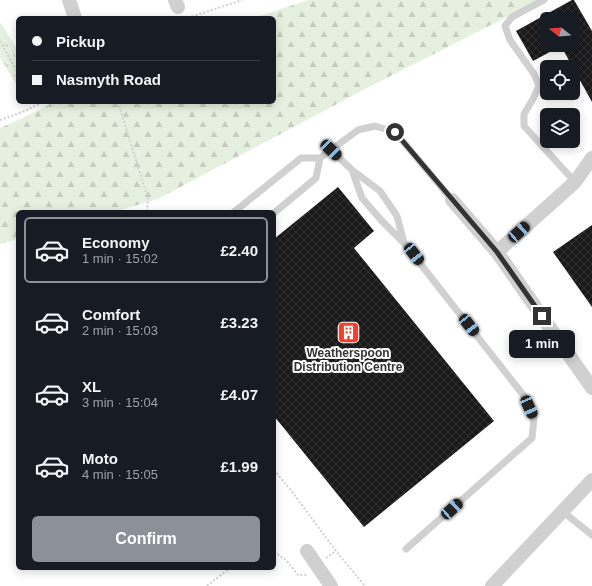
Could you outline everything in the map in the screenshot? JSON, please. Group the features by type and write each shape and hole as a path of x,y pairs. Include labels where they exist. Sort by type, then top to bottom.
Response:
{"street":[{"path":"69,0 73,16"},
{"path":"497,252 575,182 592,158"},
{"path":"452,200 497,252 592,388"},
{"path":"492,586 592,480"},
{"path":"307,551 331,586"}],"lane":[{"path":"544,0 512,17 505,26 510,40 534,74 539,86 533,100 524,114 524,126 575,182"},
{"path":"236,210 301,158 320,158 358,130 375,126 395,132 452,200"},
{"path":"331,150 352,170 380,192 397,216 404,242"},
{"path":"276,211 316,178 320,158"},
{"path":"352,170 362,198 381,220 404,242 524,396 534,418 532,438 406,550"},
{"path":"562,511 592,535"}],"path":[{"path":"194,16 242,0"},
{"path":"0,41 16,69"},
{"path":"0,120 39,104"},
{"path":"119,104 148,199 147,210"},
{"path":"276,472 336,551 365,586"},
{"path":"207,586 227,570"}],"green space":[{"path":"309,0 540,0 371,86 158,199 120,210 16,210 16,240 0,244 0,128 50,104 276,104 276,16 259,16"},
{"path":"0,22 16,47 16,84 0,58"}],"building":[{"path":"574,0 592,31 592,102 580,80 580,60 569,60 564,52 580,52 580,12 550,12"},
{"path":"540,18 540,52 550,52 533,61 516,31"},
{"name":"Weatherspoon Distribution Centre","path":"338,187 374,231 354,248 494,421 364,527 276,418 276,237"},
{"path":"592,225 592,307 553,252"}],"place":[{"name":"Weatherspoon Distribution Centre","path":"348,332"}],"route":[{"path":"395,132 497,252 542,316"}]}
